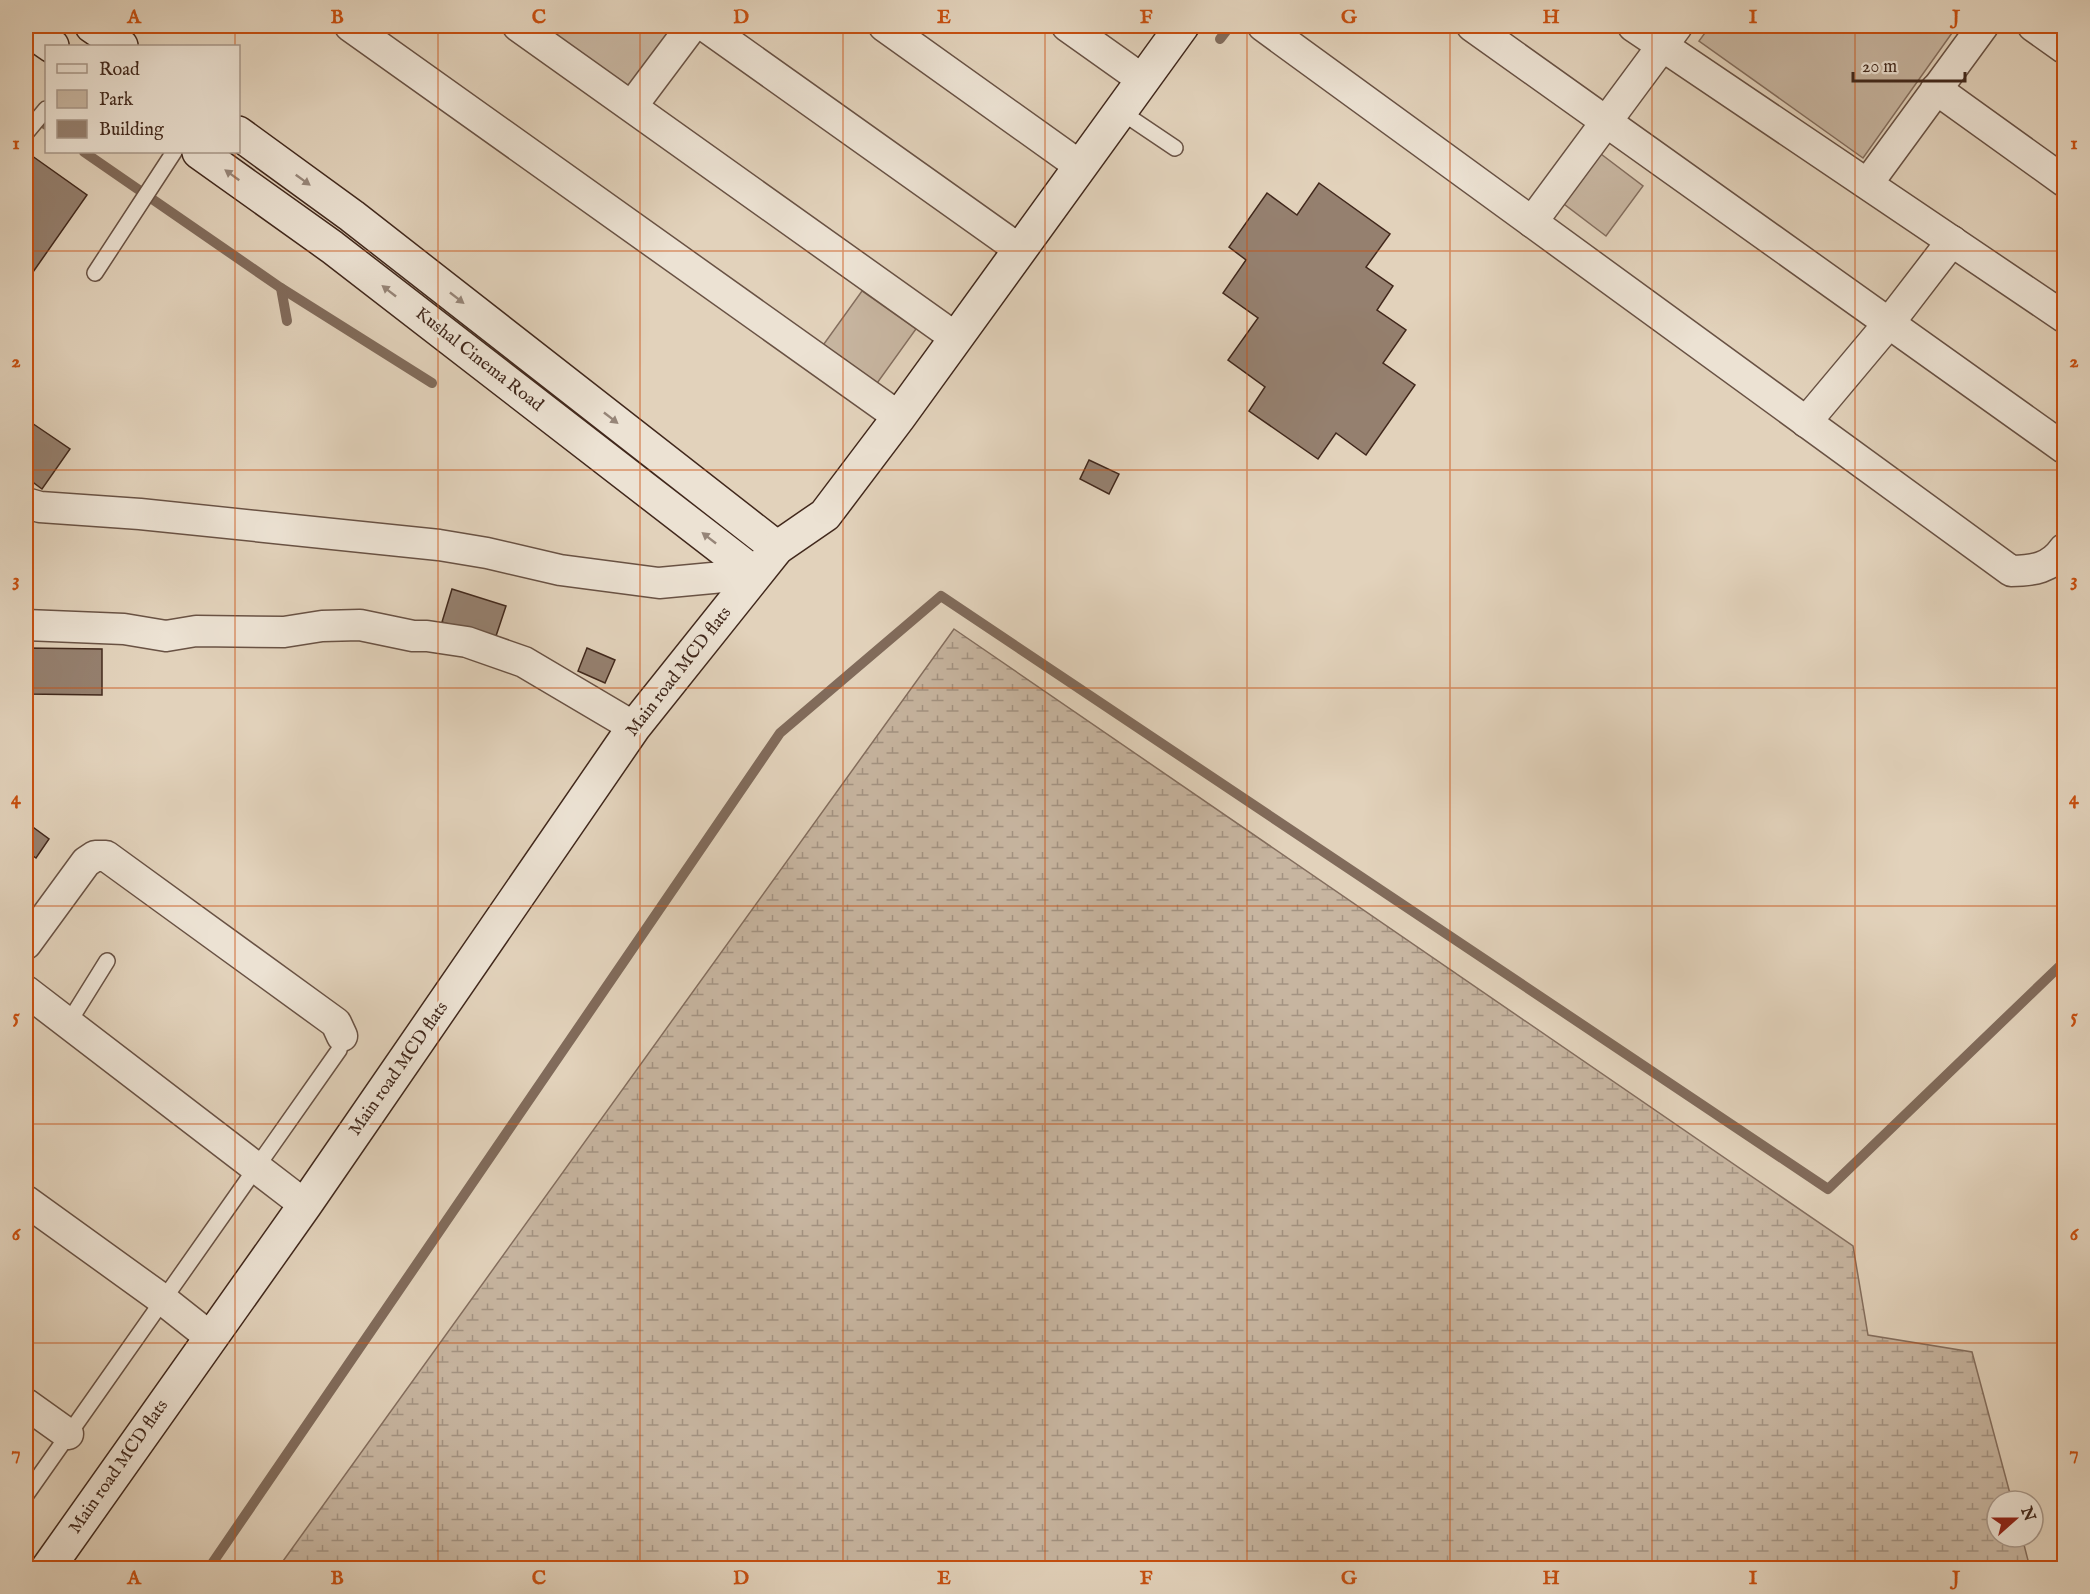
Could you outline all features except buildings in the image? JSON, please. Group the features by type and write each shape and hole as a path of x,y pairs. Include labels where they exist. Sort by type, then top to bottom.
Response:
{"street":[{"path":"92,26 120,45"},
{"path":"350,26 899,417"},
{"path":"518,26 956,338"},
{"path":"632,106 692,26"},
{"path":"705,26 1020,250"},
{"path":"884,26 1080,166"},
{"path":"1066,26 1143,80"},
{"name":"Main road MCD flats","path":"48,1569 305,1204 634,727 777,548 825,515 899,417 1182,26"},
{"path":"1263,26 2011,571 2034,571 2057,560 2064,549"},
{"path":"1472,26 2064,448"},
{"path":"1633,26 1669,36 1868,183 2064,317"},
{"path":"1868,183 1983,26"},
{"path":"2033,26 2064,48"},
{"path":"26,28 51,45"},
{"path":"1532,222 1669,36"},
{"path":"1936,89 2064,181"},
{"name":"Kushal Cinema Road","path":"240,134 352,216 777,548"},
{"name":"Kushal Cinema Road","path":"200,153 332,247 755,574"},
{"path":"332,247 352,216"},
{"path":"1806,422 1952,241"},
{"path":"26,503 40,507 150,515 428,544 487,553 560,570 659,583 755,574"},
{"path":"26,625 124,628 166,636 196,631 284,632 322,626 360,625 413,636 466,642 524,662 634,727"},
{"path":"26,944 86,862 95,856 106,856 336,1023 342,1036"},
{"path":"26,991 305,1204"},
{"path":"26,1201 162,1299 210,1337"},
{"path":"26,1404 68,1434"}],"lane":[{"path":"26,133 45,110"},
{"path":"1120,111 1175,148"},
{"path":"94,273 173,153"},
{"path":"69,1022 107,961"},
{"path":"26,1495 339,1050 342,1036"}],"green space":[{"path":"541,26 675,26 630,89"},
{"path":"1710,26 1957,26 1863,158 1699,41"},
{"path":"1597,151 1643,186 1606,236 1560,201"},
{"path":"862,291 916,329 875,386 821,348"},
{"path":"954,629 1853,1246 1868,1335 1972,1352 2009,1489 1985,1489 1985,1549 2025,1549 2030,1568 278,1568"}],"waterway":[{"path":"1220,39 1230,26"},
{"path":"26,111 45,124"},
{"path":"85,153 281,288 432,383"},
{"path":"281,288 287,321"},
{"path":"209,1568 780,733 941,596 1828,1189 2064,962"}]}
